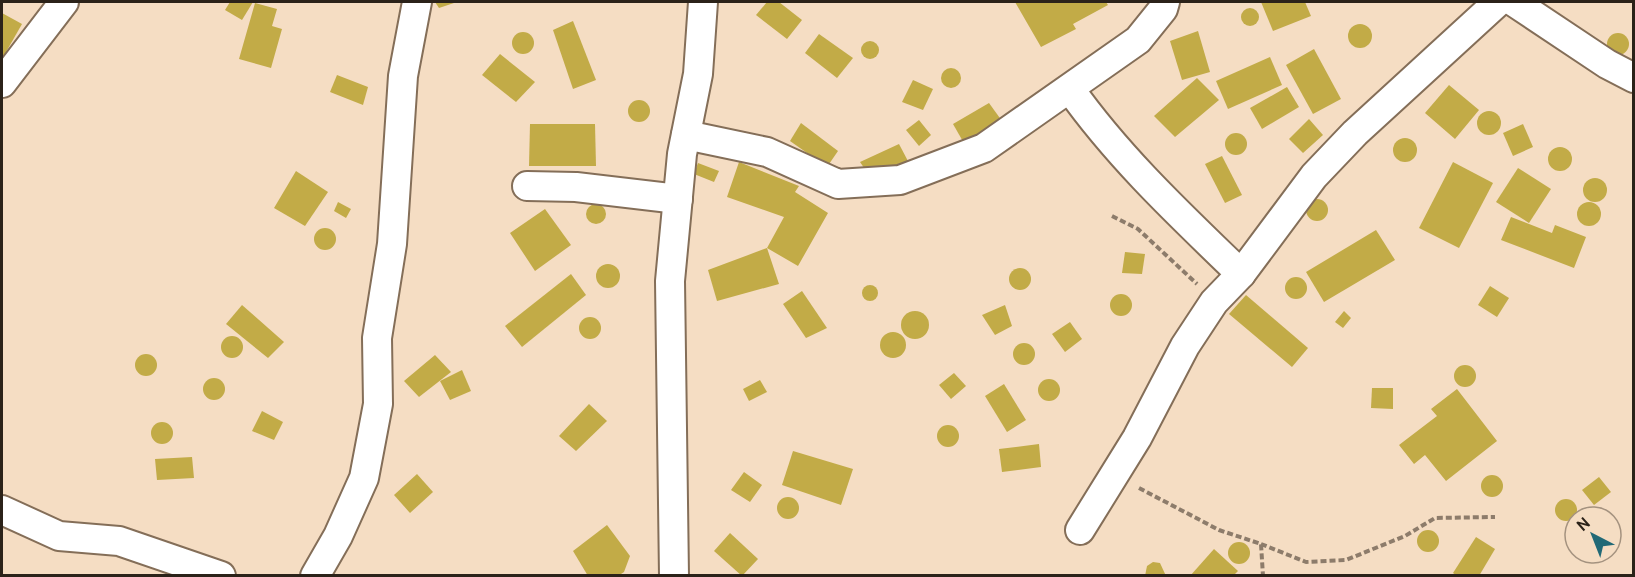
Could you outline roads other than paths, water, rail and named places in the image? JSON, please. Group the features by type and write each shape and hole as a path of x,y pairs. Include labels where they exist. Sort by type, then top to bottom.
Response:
{"street":[{"path":"2,83 64,2"},
{"path":"315,576 338,536 364,478 378,404 377,338 392,244 403,76 417,2"},
{"path":"674,576 670,281 686,135 698,74 703,2"},
{"path":"686,135 767,152 838,184 900,180 984,148 1138,40 1163,9 1165,2"},
{"path":"1080,530 1137,438 1185,346 1214,302 1241,274 1314,176 1347,141 1498,2"},
{"path":"1514,2 1607,64 1634,78"},
{"path":"1070,89 1094,124 1138,174 1241,274"},
{"path":"527,186 576,187 678,199"},
{"path":"2,510 59,536 119,541 221,576"}]}
